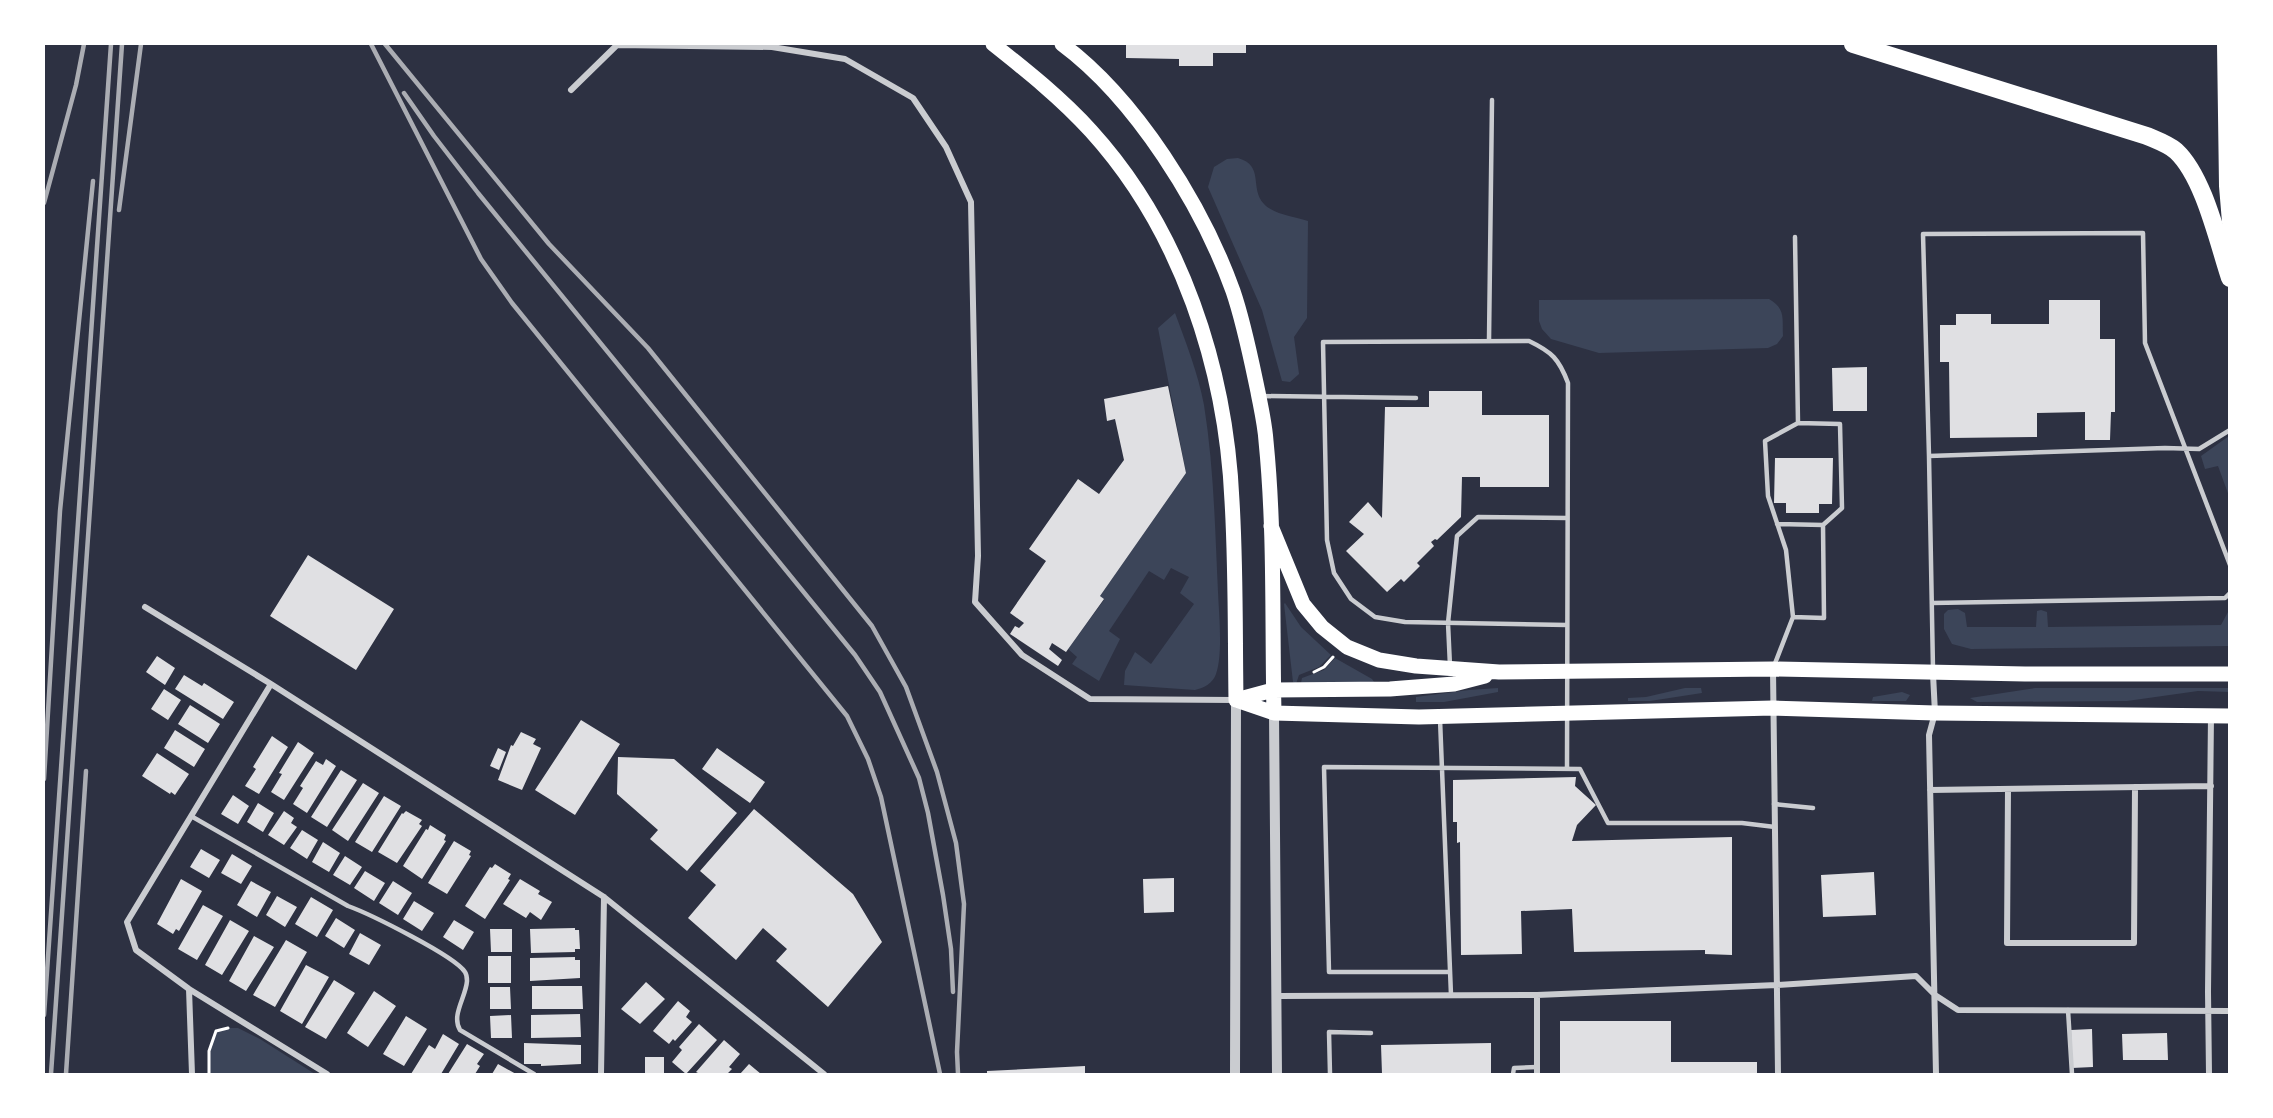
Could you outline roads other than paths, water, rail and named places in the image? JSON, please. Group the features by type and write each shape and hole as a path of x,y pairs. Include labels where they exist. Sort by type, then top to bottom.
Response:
{"highway":[{"path":"1853,44 2147,136 2174,149 2190,166 2206,206 2229,278"}],"main road":[{"path":"993,44 1044,84 1092,132 1131,184 1164,237 1191,297 1213,364 1225,432 1232,500 1236,700"},
{"path":"1062,44 1074,52 1124,103 1169,164 1198,214 1233,291 1252,364 1266,439 1271,526 1274,713"},
{"path":"2223,44 2225,186 2229,246"},
{"path":"1271,526 1303,604 1322,627 1347,647 1379,660 1416,666 1499,672 1773,669 2229,674"},
{"path":"1236,700 1274,690 1390,689 1454,684 1499,672"},
{"path":"1236,700 1274,713 1440,716 1773,708 1935,713 2229,716"}],"street":[{"path":"572,90 617,45 716,45 772,47 845,59 913,98 946,147 971,202 978,556 975,602 1022,655 1090,699 1236,700 1235,1074"},
{"path":"145,607 271,684 604,897 824,1074"},
{"path":"1773,669 1778,1074"},
{"path":"1933,672 1935,713 1929,735 1936,1074"},
{"path":"271,684 128,922 136,950 189,989 327,1074"},
{"path":"1274,713 1277,1074"},
{"path":"2209,1074 2211,716"},
{"path":"1930,790 2211,786"},
{"path":"2008,789 2007,943 2134,943 2135,787"},
{"path":"601,1074 604,897"},
{"path":"1278,996 1537,994 1777,985 1916,976 1935,995 1958,1010 2229,1011"},
{"path":"189,989 192,1074"},
{"path":"1537,994 1537,1071"}],"lane":[{"path":"1489,341 1492,100"},
{"path":"1933,672 1923,234 2143,233 2145,343 2229,565"},
{"path":"1795,237 1798,423"},
{"path":"1567,625 1405,622 1375,616 1351,599 1334,573 1327,540 1323,342 1529,340 1547,349 1561,364 1568,383 1567,769"},
{"path":"1258,396 1416,398"},
{"path":"1773,669 1793,617 1786,550 1777,524 1768,496 1765,441 1798,423 1840,424 1842,508 1823,525 1777,524"},
{"path":"1929,456 2199,449 2229,429"},
{"path":"1450,669 1448,623 1457,536 1478,517 1567,518"},
{"path":"1793,617 1824,618 1823,525"},
{"path":"1932,603 2225,598 2229,593"},
{"path":"1440,716 1451,995"},
{"path":"1450,972 1329,972 1324,767 1580,769 1608,822 1742,824 1774,827"},
{"path":"1774,804 1813,808"},
{"path":"191,816 348,906 367,913 456,964 465,971 467,978 456,1019 460,1030 534,1074"},
{"path":"2068,1010 2072,1074"},
{"path":"1330,1074 1329,1032 1371,1034"},
{"path":"1513,1074 1514,1068 1537,1071"}],"railway":[{"path":"44,203 76,85 84,44"},
{"path":"44,1015 111,44"},
{"path":"51,1074 122,44"},
{"path":"119,210 141,44"},
{"path":"371,44 481,259 512,303 847,716 868,759 881,797 940,1074"},
{"path":"385,44 549,244 648,348 872,626 906,687 937,772 956,843 964,904 958,1074"},
{"path":"404,93 478,193 855,655 880,692 919,778 928,813 951,949 953,992"},
{"path":"44,779 60,511 93,181"},
{"path":"66,1074 86,771"}]}
